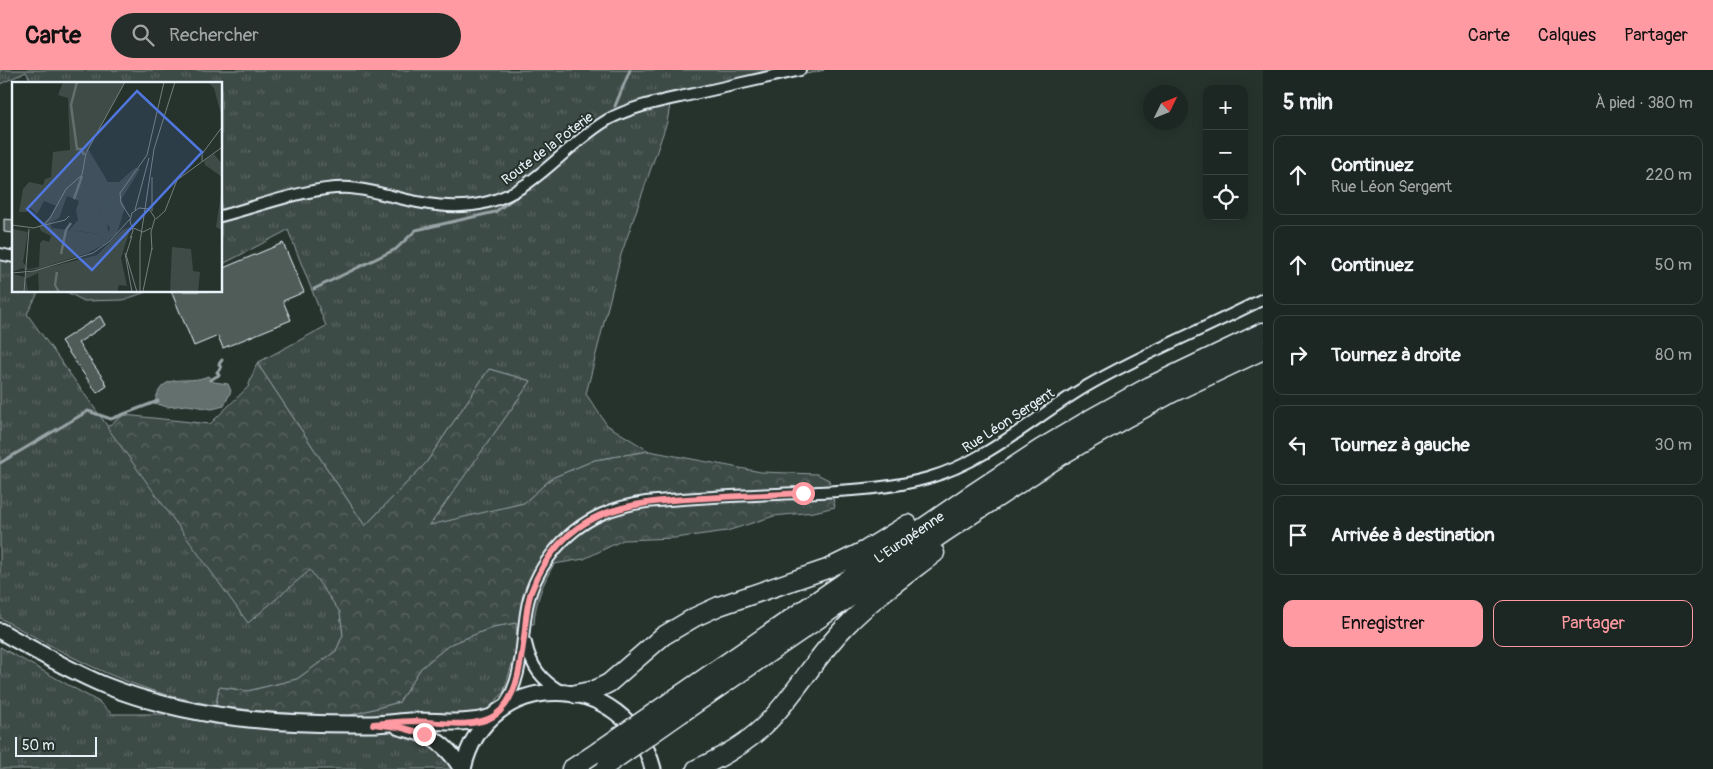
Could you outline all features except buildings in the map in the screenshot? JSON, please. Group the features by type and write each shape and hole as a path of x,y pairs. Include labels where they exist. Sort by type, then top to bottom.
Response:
{"highway":[{"name":"L'Européenne","path":"572,769 601,762 969,496 1066,434 1150,386 1263,332"},
{"name":"L'Européenne","path":"680,705 1056,459 1184,387 1263,350"},
{"path":"569,693 595,690 610,683 655,642 686,621 720,606 806,578 836,565 883,540 993,471 1066,434"},
{"path":"696,769 734,749 765,725 846,626 893,585 962,532 977,511"}],"main road":[{"path":"0,631 84,676 134,696 164,705 260,721 373,724 409,721 469,723 497,713 528,696 545,693 569,693 588,697 605,704 626,720 638,734 653,769"},
{"path":"462,769 474,739 497,713"},
{"path":"373,724 411,730 431,737 448,749 462,769"}],"street":[{"name":"Route de la Poterie","path":"222,216 315,190 336,188 359,189 440,205 468,206 489,202 503,197 522,186 593,130 617,116 658,102 800,70"},
{"name":"Rue Léon Sergent","path":"525,635 528,601 546,561 568,536 580,526 601,514 616,508 646,502 840,491 890,486 929,478 983,455 1043,413 1107,374 1263,299"},
{"path":"525,635 530,660 536,672 545,681 569,693"},
{"path":"497,713 511,696 516,684 525,635"}],"green space":[{"path":"0,70 824,70 670,105 667,122 621,255 586,394 607,425 649,451 595,460 552,478 524,503 429,526 531,381 489,369 426,463 365,526 257,363 326,326 288,230 222,264 222,82 32,82 26,72 0,84"},
{"path":"0,249 12,250 12,292 38,292 27,314 248,622 310,569 340,612 343,635 336,651 297,679 248,691 219,687 216,706 160,693 105,673 0,618"},
{"path":"67,292 146,292 123,300 84,301"},
{"path":"257,363 365,526 426,463 489,369 531,381 430,525 524,503 552,478 595,460 649,451 761,472 817,474 829,480 835,507 814,512 774,516 727,531 675,538 623,540 584,559 554,564 540,593 534,624 516,623 493,627 449,645 421,668 399,702 347,716 269,712 216,706 219,687 248,691 297,679 336,651 343,635 340,612 310,570 248,623 107,427 124,415 210,424 248,387"},
{"path":"516,623 517,649 503,693 488,709 472,715 347,716 399,702 421,668 449,645 493,627"},
{"path":"0,647 99,702 112,714 166,714 213,724 319,732 388,732 416,737 439,749 453,769 0,769"}],"shaded area":[{"path":"208,376 214,382 228,384 231,391 224,406 212,409 187,405 167,407 155,403 158,392 169,382 200,379"}],"waterway":[{"path":"615,106 630,70"},
{"path":"577,149 597,132"},
{"path":"314,289 396,249 416,230 495,212 521,193"},
{"path":"210,380 219,375 217,372 221,368 219,364 222,360"},
{"path":"0,463 88,411 111,419 158,401"}],"route":[{"path":"424,734 399,727 373,724 409,721 469,723 492,717 502,709 514,690 518,676 531,592 546,561 568,536 580,526 601,514 631,504 680,499 803,493"}]}
